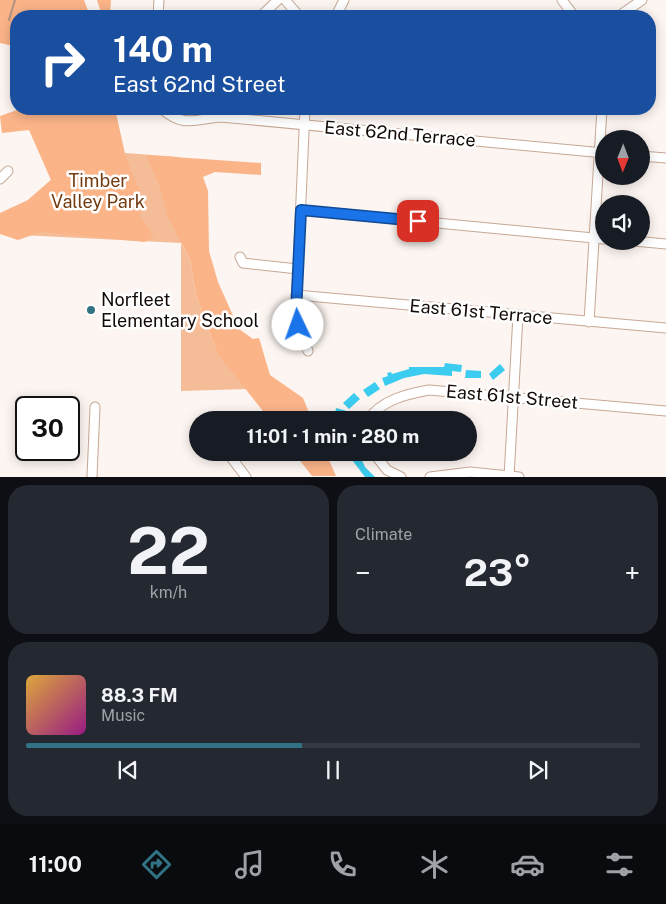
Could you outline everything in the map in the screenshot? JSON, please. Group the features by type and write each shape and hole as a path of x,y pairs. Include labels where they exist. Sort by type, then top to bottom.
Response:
{"street":[{"path":"267,10 278,0"},
{"path":"285,0 294,10"},
{"path":"628,10 642,0"},
{"name":"East 62nd Terrace","path":"171,115 182,121 221,117 595,152"},
{"path":"305,115 296,295 298,325 308,351"},
{"path":"602,115 602,130"},
{"path":"650,157 666,158"},
{"path":"0,179 8,171"},
{"path":"301,210 595,238"},
{"path":"650,242 666,244"},
{"path":"590,322 598,250"},
{"path":"240,258 243,263 298,269"},
{"name":"East 61st Terrace","path":"296,295 666,328"},
{"path":"430,476 470,472 513,476 518,315"},
{"name":"East 61st Street","path":"375,411 396,398 429,390 666,410"},
{"path":"92,476 95,407"},
{"path":"234,461 246,476"},
{"path":"380,461 387,470 401,476"}],"green space":[{"path":"0,0 84,0 88,10 10,10 10,45 0,43"},
{"path":"97,0 111,0 110,10 100,10"},
{"name":"Timber Valley Park","path":"10,112 10,115 116,115 124,153 142,196 140,216 154,236 145,242 41,232 18,240 0,234 0,213 28,200 51,180 29,130 2,133 0,116"},
{"name":"Timber Valley Park","path":"110,115 116,115 125,153 179,157 181,243 0,234 28,200 51,180"},
{"path":"146,155 261,163 261,175 215,172 203,177 208,191 209,251 218,282 239,329 253,339 259,338 270,375 303,398 308,411 263,411 217,353 196,295 190,260 168,217 159,185"},
{"path":"181,243 190,260 196,295 217,353 248,389 181,391"},
{"path":"300,461 329,461 336,476 312,476"}],"building":[{"path":"445,363 462,365 461,372 452,371 452,376 424,374 404,378 385,386 382,378 388,376 387,373 391,372 392,374 409,369 409,367 444,367"},
{"path":"500,364 505,370 493,380 489,374"},
{"path":"466,370 481,371 481,378 465,378"},
{"path":"375,382 380,389 368,397 363,390"},
{"path":"354,393 360,399 349,409 343,403"},
{"path":"336,408 347,411 336,411"},
{"path":"353,461 362,461 365,467 375,477 365,477"}],"waterway":[{"path":"12,10 15,0"}],"place":[{"name":"Norfleet Elementary School","path":"91,310"}],"route":[{"path":"298,325 296,313 301,210 418,221"}]}
